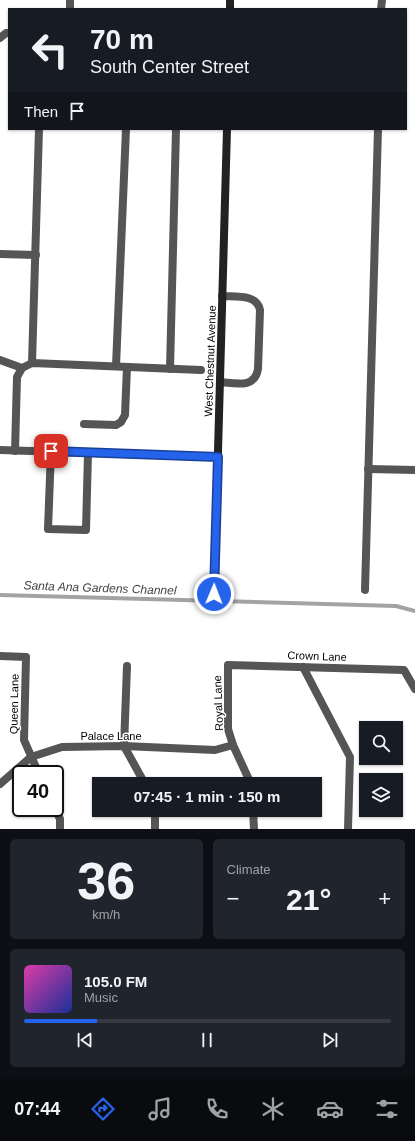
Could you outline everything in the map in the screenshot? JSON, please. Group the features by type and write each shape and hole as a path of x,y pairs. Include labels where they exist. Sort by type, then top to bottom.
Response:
{"street":[{"path":"32,363 39,130"},
{"path":"116,366 126,130"},
{"path":"170,369 176,130"},
{"name":"West Chestnut Avenue","path":"214,594 227,130"},
{"path":"365,590 378,130"},
{"path":"0,254 36,255"},
{"path":"220,382 246,383 252,381 258,374 260,310 259,305 251,298 222,296"},
{"path":"0,360 22,368"},
{"path":"15,450 17,376 22,368 32,363 201,370"},
{"path":"84,424 116,425 121,422 125,415 127,367"},
{"path":"0,450 218,457"},
{"path":"51,451 48,529 86,530 88,453"},
{"path":"368,469 415,470"},
{"name":"Queen Lane","path":"0,656 26,657 24,740 34,765"},
{"name":"Crown Lane","path":"228,665 404,670 415,689"},
{"name":"Royal Lane","path":"228,665 228,729 233,745 248,777"},
{"path":"127,666 124,746 140,777"},
{"path":"303,667 350,757 348,829"},
{"name":"Palace Lane","path":"0,784 31,758 62,747 124,746 215,750 233,745"},
{"path":"59,817 60,829"},
{"path":"155,817 155,829"},
{"path":"253,817 254,829"}],"waterway":[{"name":"Santa Ana Gardens Channel","path":"0,595 396,606 415,611"}],"route":[{"path":"51,451 218,457 214,594"}]}
